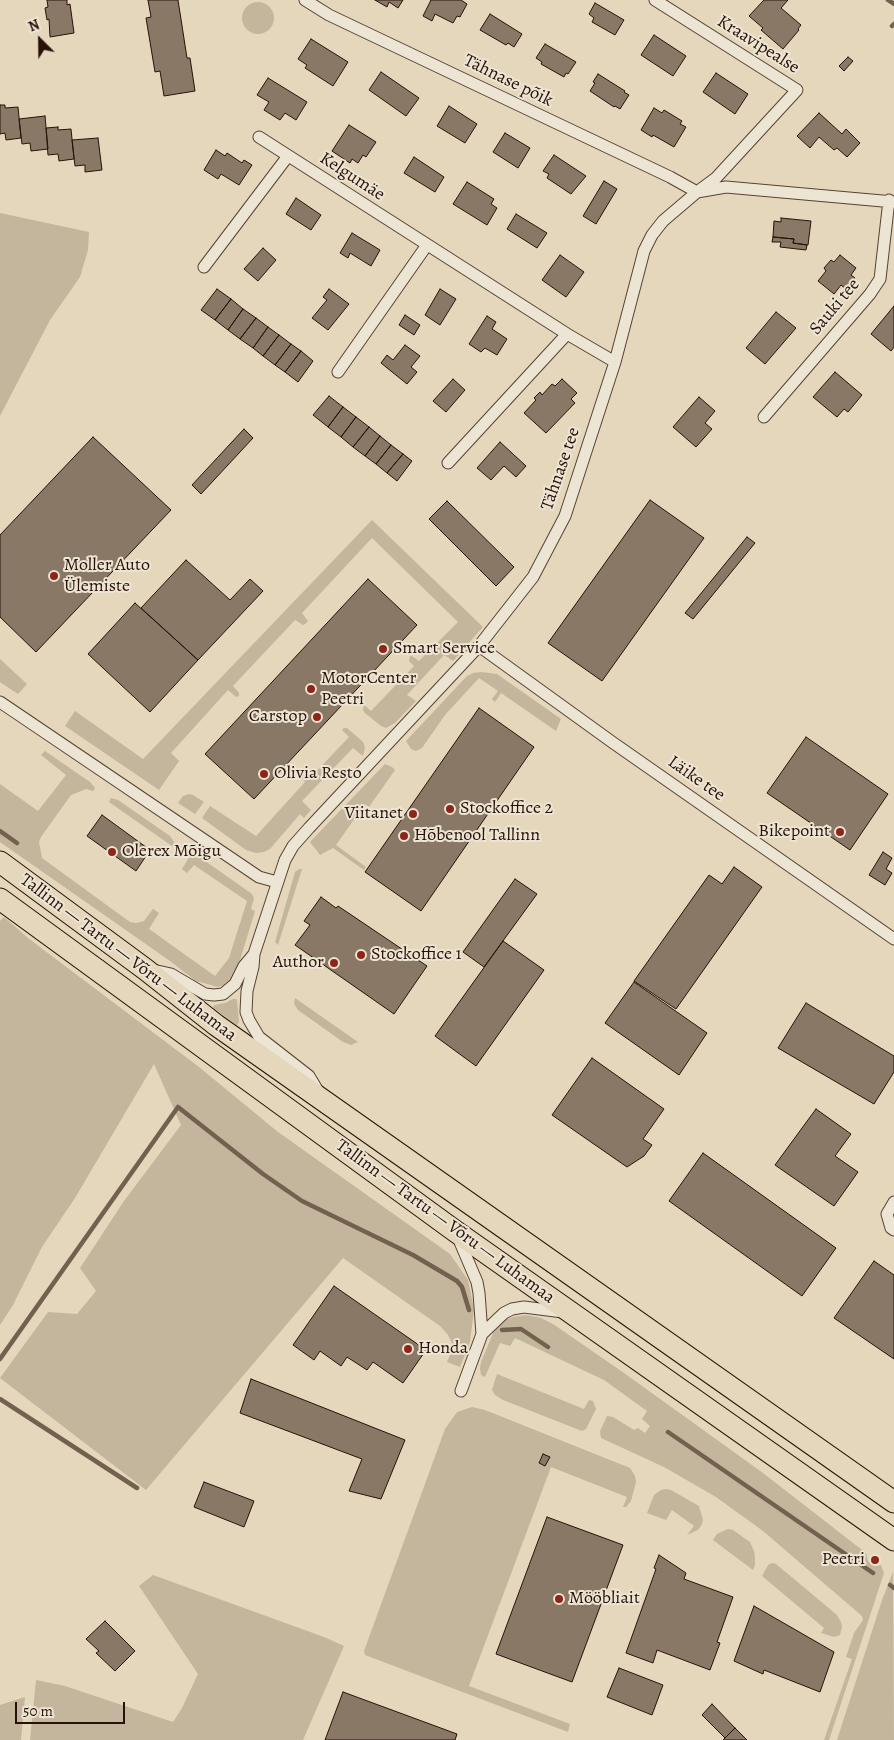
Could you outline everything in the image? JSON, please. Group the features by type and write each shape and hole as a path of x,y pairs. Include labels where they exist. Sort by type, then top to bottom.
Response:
{"highway":[{"name":"Tallinn — Tartu — Võru — Luhamaa","path":"0,862 145,969 216,1025 894,1502"},
{"name":"Tallinn — Tartu — Võru — Luhamaa","path":"0,899 455,1231 894,1540"}],"street":[{"name":"Tähnase põik","path":"305,0 329,15 697,192"},
{"name":"Kraavipealse","path":"655,0 798,90 716,178 697,192"},
{"name":"Kelgumäe","path":"259,137 567,334 615,362"},
{"path":"204,267 288,156"},
{"path":"697,192 726,187 892,201"},
{"name":"Tähnase tee","path":"254,954 277,882 285,860 293,846 479,646 533,577 565,516 615,362 644,251 652,235 663,221 697,192"},
{"name":"Sauki tee","path":"764,417 870,294 880,279 892,201"},
{"path":"338,372 428,245"},
{"path":"448,463 567,334"},
{"name":"Läike tee","path":"479,646 612,742 894,939"},
{"path":"0,702 259,877 277,882"},
{"path":"145,969 171,974 199,991 214,995 223,994 235,984 244,966 254,954"},
{"path":"254,954 245,1004 249,1020 264,1043 309,1076 325,1101"},
{"path":"894,1202 887,1214 891,1228 894,1230"},
{"path":"455,1231 480,1293 482,1334 462,1391"},
{"path":"482,1334 504,1313 512,1309 524,1307 541,1308 571,1313"}],"shaded area":[{"path":"258,2 269,7 274,18 269,29 258,34 247,29 242,18 247,7"},
{"path":"0,213 89,232 88,250 80,277 50,320 0,416"},
{"path":"372,520 483,627 453,661 444,655 407,695 416,701 395,723 386,728 381,726 365,713 363,710 364,705 371,711 414,666 409,661 410,656 419,661 458,622 372,538 302,613 308,621 303,625 295,620 233,686 239,693 239,696 236,697 228,690 171,753 179,761 159,790 65,726 75,711 143,759"},
{"path":"0,659 27,684 18,694 0,682"},
{"path":"481,672 497,674 561,719 556,731 501,693 495,702 492,699 498,691 479,678 445,715 422,748 416,751 411,749 406,741 467,676"},
{"path":"347,728 363,742 365,747 363,756 353,748 302,801 311,810 304,818 300,814 270,849 256,853 246,850 202,818 210,806 256,836 305,782 299,775 300,773 303,772 310,778 349,737 342,730"},
{"path":"45,751 90,782 95,788 93,791 86,789 71,795 41,837 39,842 42,858 130,922 144,921 153,909 159,913 149,929 215,976 229,958 247,901 194,865 187,873 182,869 190,856 201,858 252,894 254,898 251,909 255,911 237,970 232,979 218,987 196,981 0,842 0,784 38,811 66,775 41,755"},
{"path":"385,764 395,770 369,807 365,804 336,845 366,867 364,870 333,848 320,855 310,842"},
{"path":"189,794 204,802 195,814 178,803 183,796"},
{"path":"111,798 118,800 170,836 176,845 172,846 109,802"},
{"path":"302,869 278,945 275,942 295,872"},
{"path":"4,917 28,938 199,1067 278,1132 450,1254 468,1280 474,1309 470,1342 460,1367 447,1362 452,1350 452,1343 440,1326 343,1258 146,1490 0,1378 48,1312 77,1314 96,1291 80,1268 124,1201 181,1125 154,1064 75,1198 42,1247 13,1305 0,1325 0,921"},
{"path":"295,998 358,1042 351,1045 343,1042 298,1010 294,1004"},
{"path":"233,999 237,1000 239,1022 237,1025 213,1008 214,1005"},
{"path":"526,1315 541,1318 553,1324 624,1373 763,1473 866,1553 868,1561 877,1566 881,1565 884,1573 829,1740 824,1740 852,1659 846,1657 854,1633 863,1620 862,1616 763,1531 716,1497 664,1467 601,1438 600,1431 607,1416 613,1417 634,1430 638,1428 645,1433 650,1426 642,1419 647,1411 604,1380 515,1338 510,1346 500,1343 485,1377 481,1375 481,1362 494,1331 505,1320"},
{"path":"497,1374 584,1409 589,1400 593,1401 596,1409 586,1429 582,1431 503,1400 495,1395 492,1390"},
{"path":"472,1407 485,1410 630,1468 635,1476 636,1482 631,1501 626,1507 623,1507 627,1497 551,1467 469,1686 570,1724 568,1732 365,1655 364,1651 445,1429 457,1412"},
{"path":"666,1489 699,1506 703,1520 698,1530 687,1535 694,1526 672,1510 666,1520 647,1513 654,1495"},
{"path":"728,1529 733,1530 750,1542 755,1557 753,1570 713,1540 717,1534"},
{"path":"776,1564 837,1615 842,1627 840,1635 834,1637 821,1633 824,1628 762,1576 768,1565"},
{"path":"893,1572 894,1740 837,1740 882,1600"},
{"path":"153,1575 344,1646 303,1740 30,1740 36,1680 65,1686 173,1722 182,1708 198,1674 139,1586"},
{"path":"25,1697 21,1740 0,1740 0,1705"}],"building":[{"path":"47,0 67,0 67,5 70,4 74,33 50,37 49,19 47,20 45,8 48,7"},
{"path":"148,0 178,0 187,58 190,58 195,91 164,96 160,71 155,72 146,18 151,17"},
{"path":"375,0 403,0 398,8 389,2 387,7"},
{"path":"431,0 461,0 467,4 460,17 457,16 453,23 435,14 432,21 423,16"},
{"path":"764,0 788,0 781,8 801,25 783,49 761,30 763,28 749,16"},
{"path":"595,3 624,20 615,35 592,22 594,18 589,14"},
{"path":"490,14 522,34 514,47 508,43 506,45 480,30"},
{"path":"654,35 686,56 673,76 641,55"},
{"path":"311,39 348,62 333,86 305,68 307,65 298,59"},
{"path":"545,44 576,62 564,77 541,64 542,62 536,58"},
{"path":"848,57 853,61 844,71 839,66"},
{"path":"381,72 419,98 406,116 369,90"},
{"path":"716,73 748,94 735,114 703,92"},
{"path":"598,74 629,95 620,109 590,91"},
{"path":"268,78 307,102 296,120 285,113 280,120 264,110 269,102 257,95"},
{"path":"0,105 5,105 5,108 18,107 21,138 6,140 5,133 0,134"},
{"path":"449,106 477,124 465,143 437,126"},
{"path":"654,108 662,113 664,110 682,121 680,124 686,127 674,147 641,130"},
{"path":"819,113 842,134 846,129 860,143 847,157 837,148 834,150 819,137 810,148 797,136"},
{"path":"45,116 48,149 31,151 30,143 22,144 19,119"},
{"path":"349,125 376,142 366,157 363,155 358,163 352,159 350,163 332,151"},
{"path":"58,127 58,130 71,129 74,159 59,161 58,154 48,155 46,128"},
{"path":"505,133 530,148 518,168 493,152"},
{"path":"98,138 102,170 85,172 85,165 75,166 72,140"},
{"path":"216,150 225,156 227,153 242,163 244,160 252,165 239,185 221,174 218,179 204,170"},
{"path":"554,155 586,176 571,194 547,178 549,174 543,171"},
{"path":"414,157 444,177 435,192 404,173"},
{"path":"604,181 617,189 596,224 583,216"},
{"path":"467,182 494,199 491,204 497,208 487,225 453,204"},
{"path":"296,198 321,215 311,230 286,214"},
{"path":"516,214 547,233 537,248 507,229"},
{"path":"781,218 811,221 808,245 793,243 794,239 773,237 774,221 781,222"},
{"path":"352,233 380,250 371,266 350,253 348,258 340,253"},
{"path":"773,237 794,239 793,243 807,245 806,250 780,247 781,242 772,242"},
{"path":"263,248 276,260 258,281 244,269"},
{"path":"560,255 584,272 566,297 542,280"},
{"path":"840,255 856,268 851,275 855,278 846,289 841,285 834,294 818,281 826,271 824,268 831,260 834,262"},
{"path":"217,289 231,299 215,320 201,310"},
{"path":"329,289 349,304 328,330 312,318 327,300 323,297"},
{"path":"440,289 456,299 440,325 425,315"},
{"path":"231,299 243,309 228,330 215,320"},
{"path":"894,306 894,347 891,351 871,334"},
{"path":"243,309 256,318 240,339 228,330"},
{"path":"776,312 796,328 765,364 746,348"},
{"path":"405,315 420,325 414,335 399,325"},
{"path":"487,316 496,322 492,329 507,339 497,355 485,348 481,352 469,344"},
{"path":"256,318 268,327 253,348 240,339"},
{"path":"268,327 279,335 263,356 253,348"},
{"path":"279,335 291,344 275,365 263,356"},
{"path":"291,344 301,351 285,372 275,365"},
{"path":"405,345 420,356 411,367 417,372 407,384 381,363 387,355 393,360"},
{"path":"301,351 313,361 298,382 285,372"},
{"path":"835,372 862,395 848,412 844,409 837,417 813,397"},
{"path":"453,379 465,390 446,412 433,401"},
{"path":"562,379 577,393 571,399 575,403 546,433 524,413 536,400 534,398 540,392 542,395 552,384 555,386"},
{"path":"329,396 343,407 328,427 313,415"},
{"path":"699,397 715,411 705,423 712,429 696,447 673,427"},
{"path":"343,407 356,417 341,437 328,427"},
{"path":"356,417 369,427 353,447 341,437"},
{"path":"369,427 380,436 365,456 353,447"},
{"path":"244,429 253,438 201,494 192,485"},
{"path":"380,436 391,445 376,464 365,456"},
{"name":"Moller Auto Ülemiste","path":"93,437 171,510 36,652 0,617 0,535"},
{"path":"500,442 526,466 516,477 504,466 491,480 477,468"},
{"path":"391,445 403,454 387,473 376,464"},
{"path":"403,454 412,461 397,481 387,473"},
{"path":"650,500 704,538 602,681 548,643"},
{"path":"447,501 514,567 496,586 429,519"},
{"path":"747,537 755,543 693,619 685,613"},
{"path":"186,560 230,600 250,579 263,591 198,660 141,608"},
{"name":"MotorCenter Peetri","path":"368,579 417,625 254,799 205,754"},
{"path":"135,603 198,660 150,712 88,654"},
{"name":"Stockoffice 2","path":"479,708 534,747 421,911 365,872"},
{"path":"806,737 888,794 850,850 767,793"},
{"path":"102,815 150,850 136,871 87,836"},
{"path":"883,852 892,858 886,869 892,873 885,885 869,875"},
{"path":"734,867 762,887 676,1009 634,981 709,875 722,884"},
{"path":"515,879 537,894 484,967 463,952"},
{"name":"Stockoffice 1","path":"321,897 336,908 338,906 427,966 394,1014 295,945 310,925 304,921"},
{"path":"503,941 544,970 476,1066 435,1036"},
{"path":"634,982 707,1033 679,1075 605,1023"},
{"path":"806,1003 894,1056 894,1072 874,1104 778,1048"},
{"path":"592,1058 664,1109 643,1139 652,1145 644,1156 627,1167 552,1115"},
{"path":"816,1109 851,1134 835,1156 858,1172 834,1206 775,1165"},
{"path":"703,1153 836,1248 802,1296 669,1201"},
{"path":"874,1261 894,1275 894,1359 834,1318"},
{"path":"334,1286 426,1350 403,1383 373,1362 367,1370 347,1357 341,1366 320,1351 314,1360 293,1345"},
{"path":"251,1379 405,1440 381,1499 349,1491 362,1459 240,1413"},
{"path":"543,1454 550,1457 545,1466 539,1463"},
{"path":"204,1482 254,1501 244,1527 194,1507"},
{"name":"Mööbliait","path":"547,1517 623,1545 572,1682 496,1654"},
{"path":"659,1555 686,1573 684,1579 733,1597 717,1642 720,1643 710,1670 657,1650 653,1663 626,1653 656,1569 654,1568"},
{"path":"754,1606 834,1652 820,1692 764,1670 763,1674 734,1661"},
{"path":"105,1621 135,1651 115,1671 96,1653 99,1651 86,1639"},
{"path":"619,1668 663,1685 652,1715 607,1697"},
{"path":"343,1692 457,1734 455,1740 325,1740"},
{"path":"712,1704 735,1728 725,1738 702,1715"},
{"path":"735,1728 747,1740 723,1740"}],"waterway":[{"path":"888,0 894,4"},
{"path":"0,831 17,843"},
{"path":"0,1359 178,1107 263,1174 302,1201 413,1255 457,1281 462,1287 469,1310"},
{"path":"502,1330 521,1329 548,1347"},
{"path":"0,1399 137,1488"},
{"path":"668,1432 873,1573"},
{"path":"890,1585 894,1588"}],"place":[{"name":"Moller Auto Ülemiste","path":"54,576"},
{"name":"Smart Service","path":"383,649"},
{"name":"MotorCenter Peetri","path":"311,689"},
{"name":"Carstop","path":"317,717"},
{"name":"Olivia Resto","path":"264,774"},
{"name":"Stockoffice 2","path":"450,809"},
{"name":"Viitanet","path":"413,814"},
{"name":"Bikepoint","path":"840,832"},
{"name":"Hõbenool Tallinn","path":"404,836"},
{"name":"Olerex Mõigu","path":"112,852"},
{"name":"Stockoffice 1","path":"361,955"},
{"name":"Author","path":"334,963"},
{"name":"Honda","path":"408,1349"},
{"name":"Peetri","path":"875,1560"},
{"name":"Mööbliait","path":"559,1599"}]}
